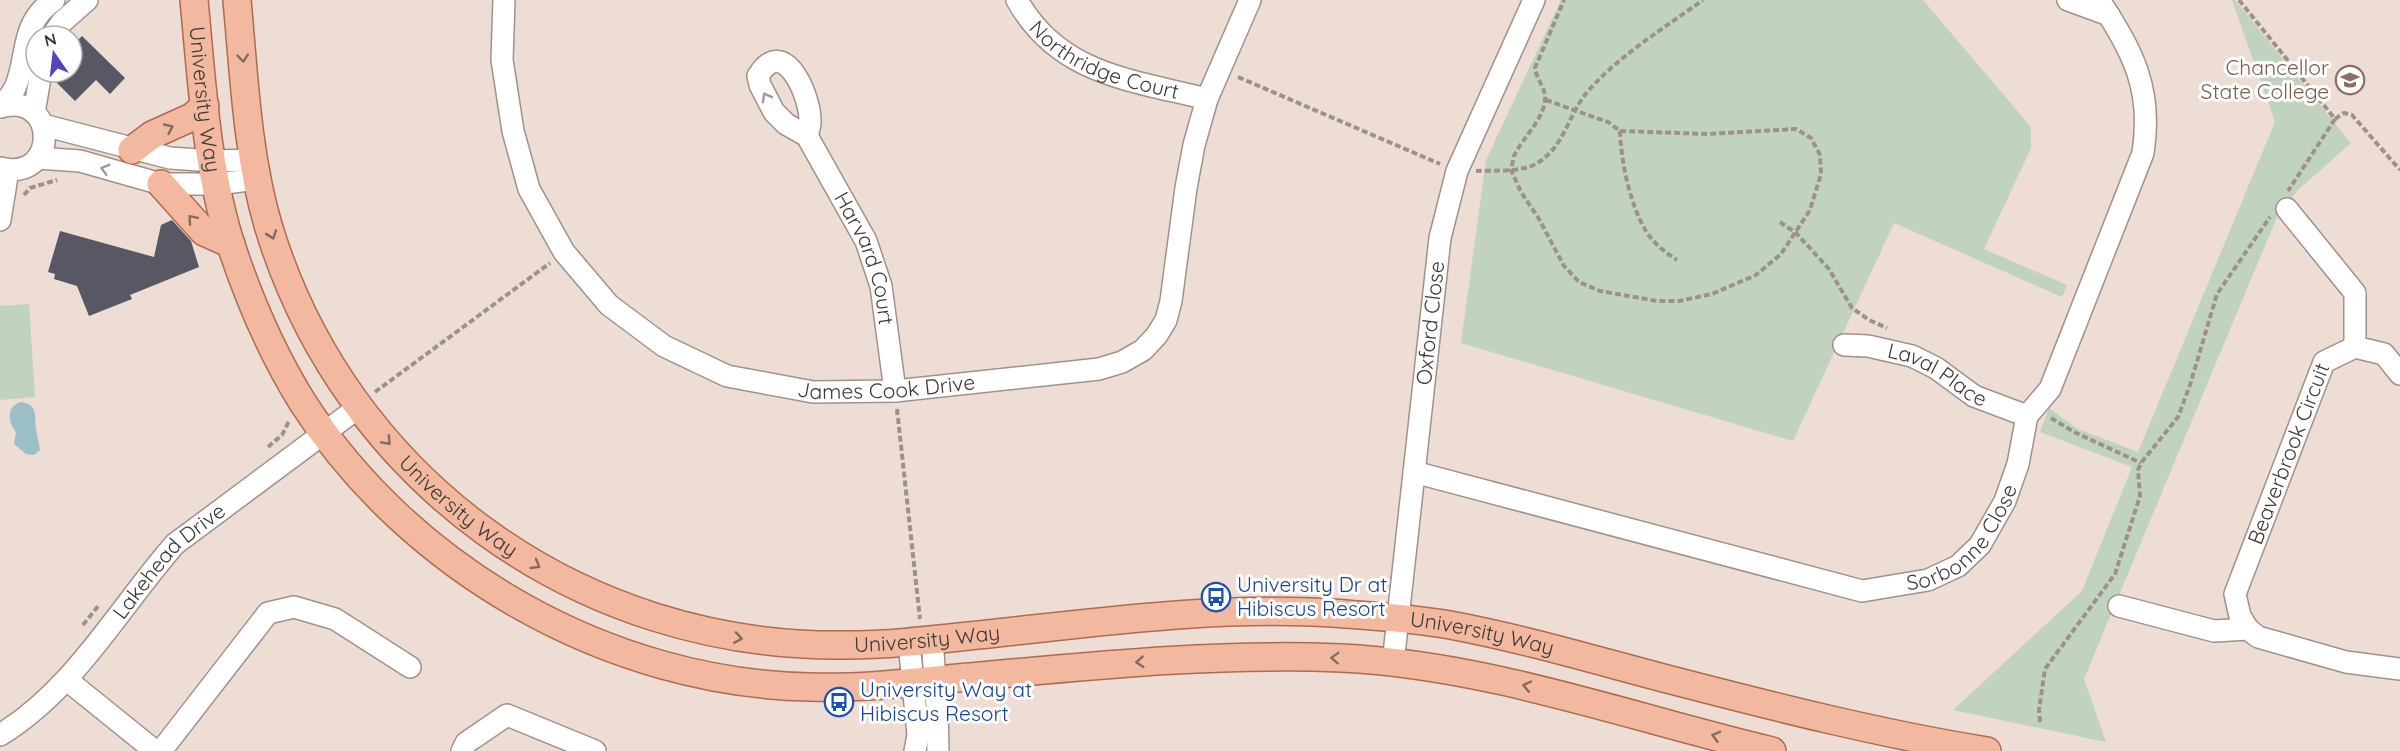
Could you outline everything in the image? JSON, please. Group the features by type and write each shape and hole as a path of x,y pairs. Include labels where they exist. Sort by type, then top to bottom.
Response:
{"main road":[{"name":"University Way","path":"194,0 205,106 215,172 231,244 282,368 324,432 359,476 439,552 516,603 604,645 703,675 756,684 808,687 924,681 1196,658 1301,657 1393,663 1474,675 1536,688 1772,751"},
{"name":"University Way","path":"237,0 256,170 267,223 318,342 358,407 380,435 416,472 495,540 538,567 589,594 668,622 710,633 753,641 818,645 921,641 1210,613 1308,611 1399,618 1489,633 1755,702 1881,731 1987,751"},
{"path":"132,150 152,135 192,117 205,106"},
{"path":"161,183 204,232 231,244"}],"street":[{"path":"0,107 15,87 26,39 40,13 54,0"},
{"path":"61,24 87,0"},
{"name":"James Cook Drive","path":"504,0 502,60 513,131 529,189 564,252 609,305 664,346 727,376 813,392 895,391 1099,369 1122,362 1143,350 1157,335 1166,320 1172,301 1186,188 1194,145 1208,99 1250,0"},
{"name":"Northridge Court","path":"1017,0 1041,34 1069,57 1100,72 1208,99"},
{"name":"Oxford Close","path":"1393,663 1440,238 1457,171 1534,0"},
{"path":"2026,416 2050,390 2144,153 2145,94 2132,55 2104,8 2068,0"},
{"path":"1,216 4,169 19,170 29,166 38,158 45,142 39,119 40,84"},
{"path":"0,107 18,105 39,119 132,150 170,158 215,172"},
{"name":"Harvard Court","path":"807,136 866,241 876,264 895,391"},
{"path":"38,158 80,162 161,183 215,172 256,170"},
{"path":"2283,204 2355,293 2355,347"},
{"name":"Laval Place","path":"1841,345 1868,346 1912,357 1936,368 1974,396 2026,416"},
{"name":"Beaverbrook Circuit","path":"2248,629 2240,615 2235,594 2324,362 2355,347 2385,354 2400,374"},
{"name":"Lakehead Drive","path":"0,735 34,712 67,680 175,544 358,407"},
{"name":"Sorbonne Close","path":"1414,472 1862,591 1928,580 1958,566 1980,545 2005,501 2018,464 2026,416"},
{"path":"2119,606 2214,631 2248,629 2258,637 2346,662 2400,669"},
{"path":"161,751 268,613 294,607 335,619 410,667"},
{"path":"921,641 924,681 938,751"},
{"path":"67,680 155,751"},
{"path":"915,751 924,681"},
{"path":"462,751 466,743 507,715 595,751"}],"path":[{"path":"1546,100 1608,122 1620,131 1708,134 1796,129 1811,138 1820,155 1821,174 1810,210 1781,254 1756,275 1712,294 1679,301 1657,301 1600,291 1579,282 1563,266 1510,170 1515,155 1528,136 1546,100 1535,68 1564,0"},
{"path":"1220,69 1457,171 1510,170 1537,164 1553,151 1575,111 1598,81 1643,44 1703,0"},
{"path":"2238,0 2335,119"},
{"path":"2040,722 2045,669 2115,574 2140,496 2138,470 2141,463 2178,417 2217,294 2283,204 2335,119 2344,113 2352,116 2400,170"},
{"path":"1620,131 1621,155 1639,216 1647,232 1661,249 1677,260"},
{"path":"1,216 17,216 18,205 30,188 61,179"},
{"path":"358,407 380,387 564,252"},
{"path":"895,391 921,641"}],"green space":[{"path":"1561,0 1923,0 2031,127 2031,148 1984,249 2067,285 2062,297 1894,223 1793,441 1461,343 1486,160"},
{"path":"2232,0 2235,0 2351,143 2298,190 2277,217 2084,679 2106,742 1953,710 2082,591 2132,467 2040,432 2049,408 2078,429 2138,452 2275,122"},
{"path":"29,304 35,397 0,400 0,306"}],"water":[{"path":"21,402 31,406 34,412 40,450 34,455 26,454 14,444 16,432 11,424 10,415 13,407"}],"building":[{"path":"84,38 125,78 110,94 96,80 75,101 58,84 84,84"},
{"path":"172,220 191,241 199,267 130,295 132,299 89,316 77,286 54,279 55,274 48,272 60,231 154,257 161,225"}],"place":[{"name":"Chancellor State College","path":"2350,80"},
{"name":"University Dr at Hibiscus Resort","path":"1216,597"},
{"name":"University Way at Hibiscus Resort","path":"839,702"}]}
